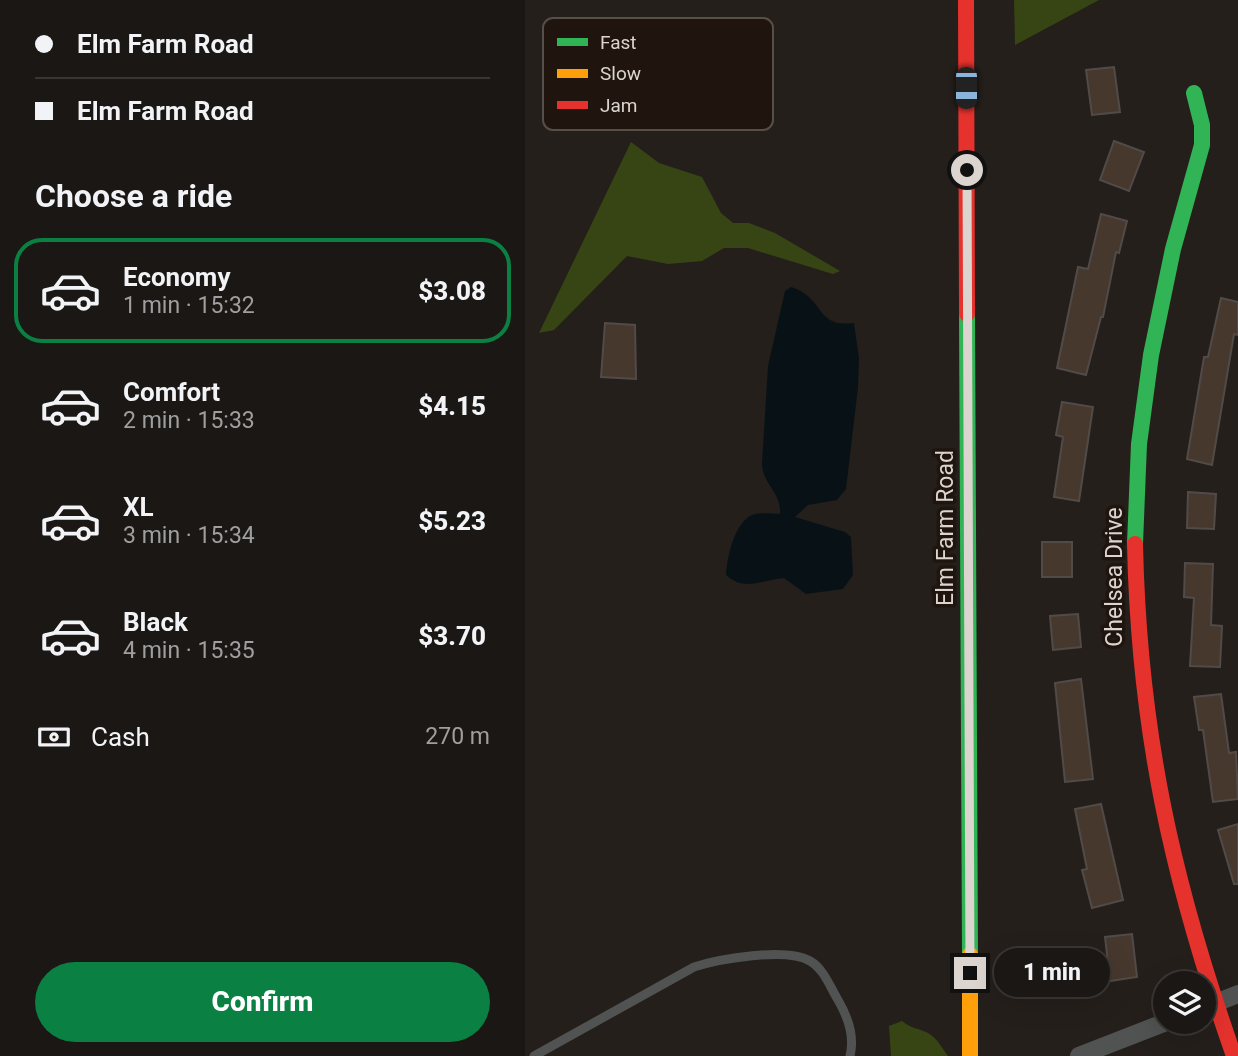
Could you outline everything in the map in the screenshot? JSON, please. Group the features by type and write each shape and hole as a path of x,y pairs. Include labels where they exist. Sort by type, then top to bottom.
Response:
{"street":[{"name":"Elm Farm Road","path":"966,0 970,1056"},
{"name":"Chelsea Drive","path":"1194,93 1202,125 1202,145 1165,281 1150,358 1139,461 1134,598 1147,742 1162,818 1200,971"},
{"path":"1216,1002 1238,994"},
{"name":"Chelsea Drive","path":"1216,1019 1234,1056"},
{"path":"1079,1056 1153,1027"}],"lane":[{"path":"534,1056 694,967 723,958 753,956 809,960 820,969 847,1014 851,1033 850,1056"}],"green space":[{"path":"1014,0 1099,0 1015,45"},
{"path":"631,142 659,163 702,177 721,213 733,223 749,223 775,233 840,271 833,274 748,248 724,248 702,261 668,264 627,256 554,330 539,333"},
{"path":"902,1021 931,1035 948,1056 891,1056 889,1026"}],"shaded area":[{"path":"791,287 810,298 832,321 854,323 859,358 846,489 837,500 808,505 795,517 845,532 851,537 853,575 843,589 806,594 784,578 747,584 726,575 733,542 740,525 755,514 780,514 778,500 765,477 762,463 768,366 785,291"}],"building":[{"path":"1114,67 1120,112 1092,115 1086,70"},
{"path":"1114,141 1144,152 1129,191 1100,180"},
{"path":"1101,214 1127,221 1119,253 1116,252 1103,317 1086,375 1057,368 1078,267 1088,269"},
{"path":"1221,298 1238,302 1238,335 1234,334 1212,465 1187,459 1204,357 1208,357"},
{"path":"605,323 635,325 636,379 601,377"},
{"path":"1062,402 1093,407 1079,501 1054,497 1063,437 1056,435"},
{"path":"1188,492 1216,494 1214,529 1187,528"},
{"path":"1042,542 1072,542 1072,577 1042,577"},
{"path":"1185,563 1213,564 1211,625 1222,626 1220,667 1190,666 1194,598 1184,597"},
{"path":"1078,614 1081,647 1053,650 1050,616"},
{"path":"1081,679 1093,779 1065,782 1055,683"},
{"path":"1221,694 1229,753 1236,752 1238,799 1213,802 1203,730 1199,730 1194,697"},
{"path":"1101,804 1123,900 1092,908 1082,870 1087,869 1075,809"},
{"path":"1238,824 1238,884 1234,884 1218,830"},
{"path":"1132,934 1137,977 1110,981 1105,937"},
{"path":"1062,956 1065,981 1028,986 1025,961"}],"traffic: fast":[{"path":"1135,544 1139,444 1151,355 1173,249 1202,145 1202,125 1194,93"},
{"path":"967,314 970,955"}],"traffic: slow":[{"path":"970,955 970,1056"}],"traffic: jam":[{"path":"966,0 967,314"},
{"path":"1135,544 1143,678 1163,804 1193,928 1234,1056"}],"route":[{"path":"967,170 970,973"}]}
